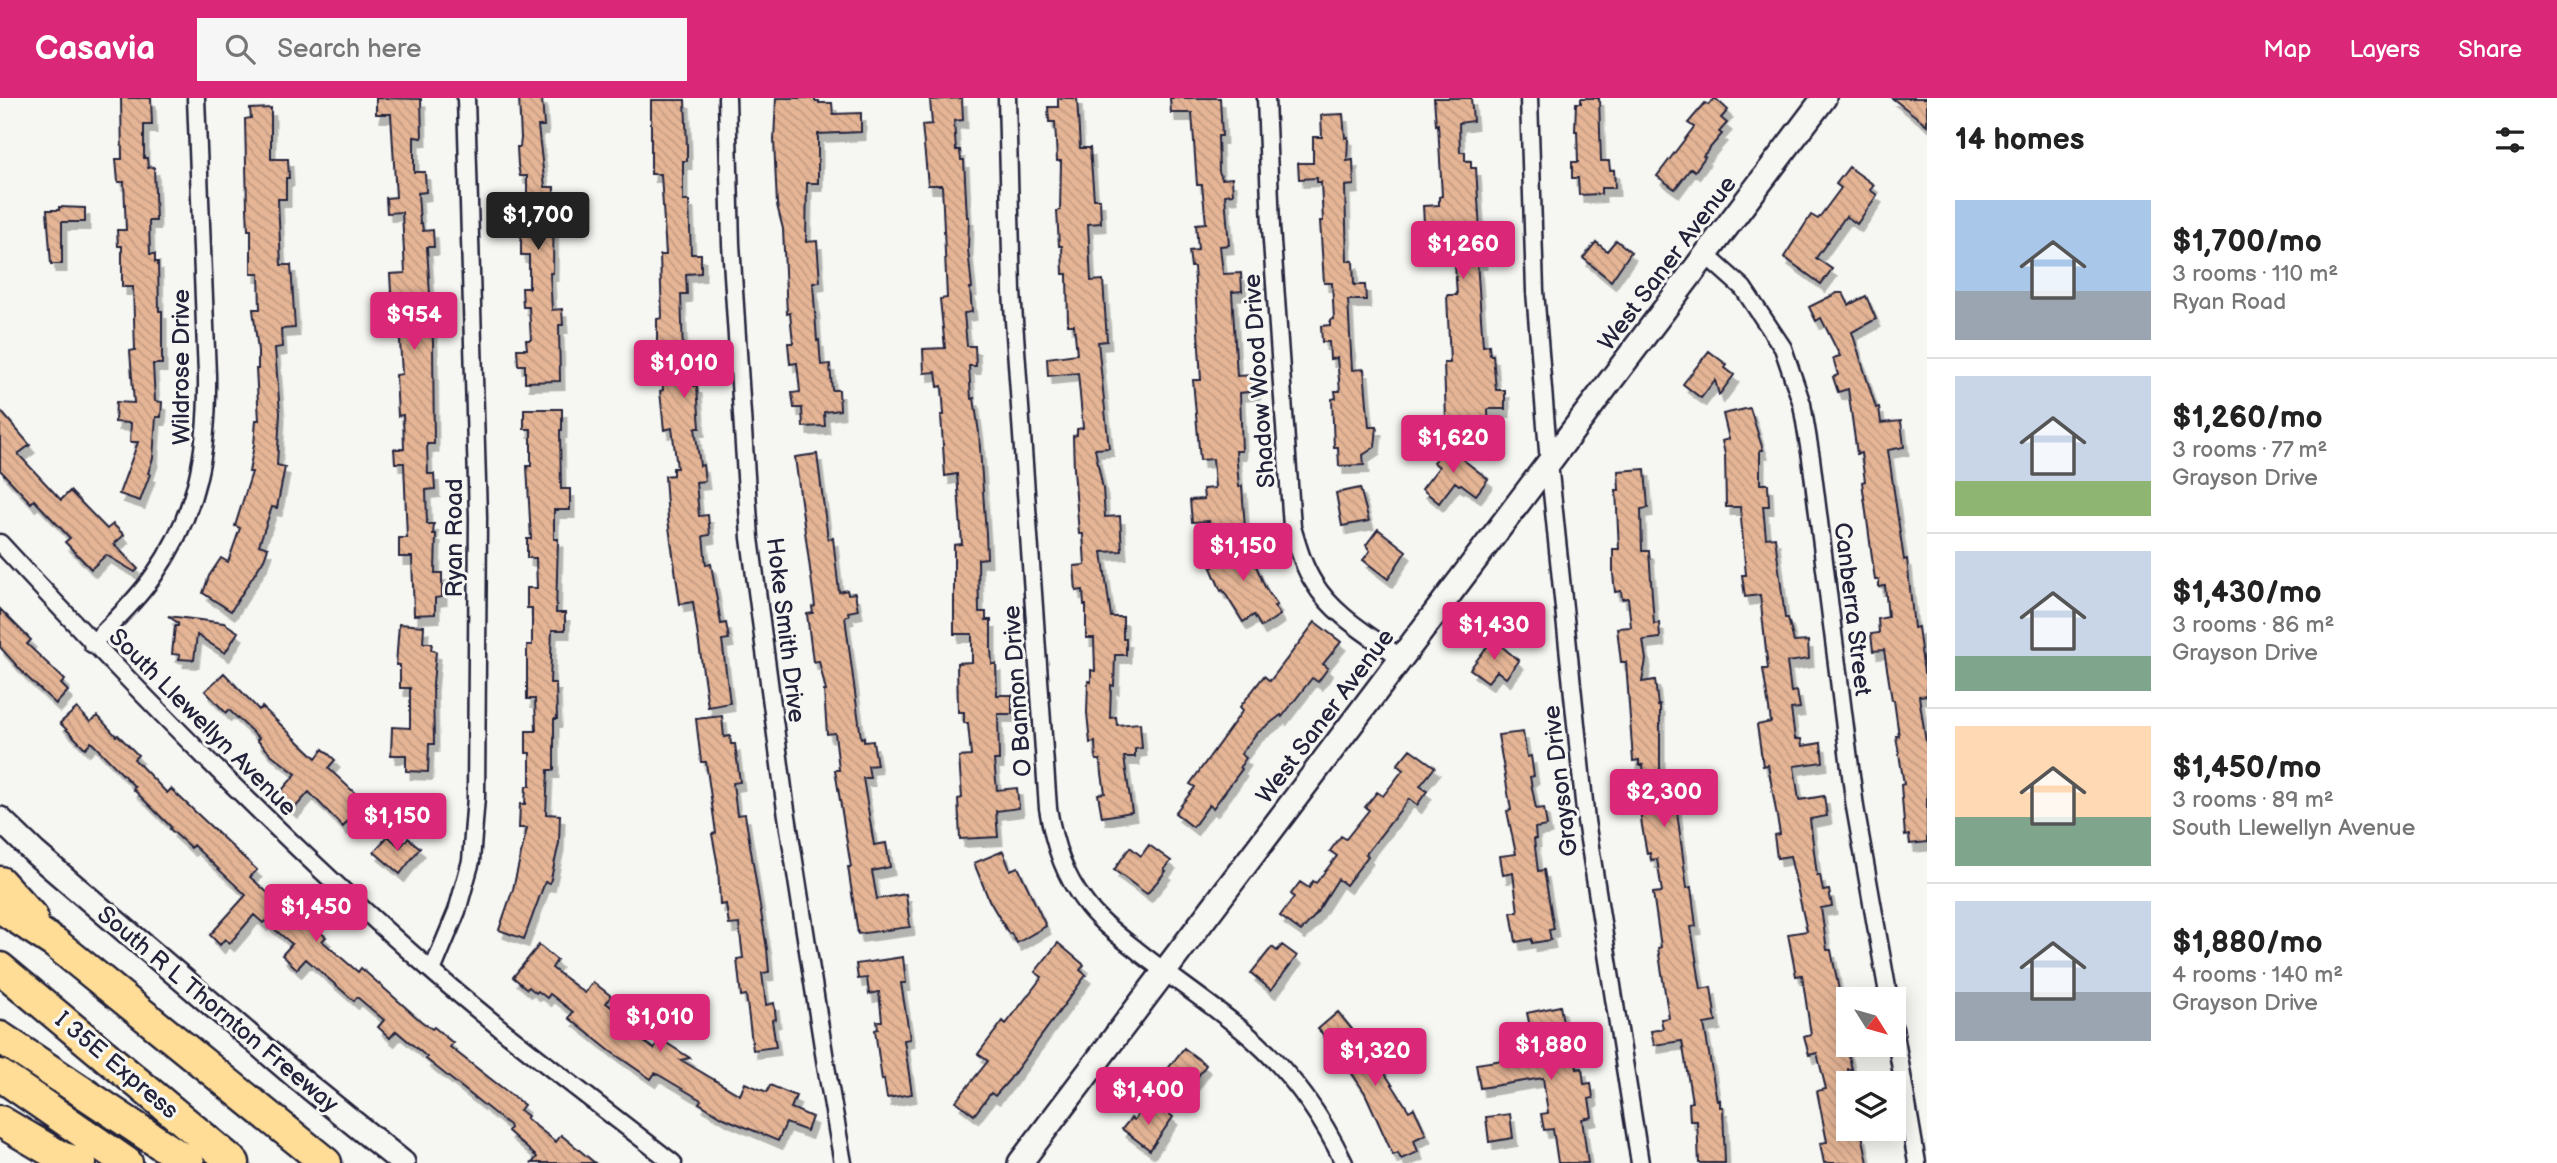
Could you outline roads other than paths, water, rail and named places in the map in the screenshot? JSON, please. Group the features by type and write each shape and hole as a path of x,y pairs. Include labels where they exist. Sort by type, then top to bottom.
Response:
{"highway":[{"path":"0,882 55,943"},
{"name":"South R L Thornton Freeway","path":"0,906 55,943 326,1163"},
{"name":"I 35E Express","path":"0,968 234,1163"},
{"name":"I 35E Express","path":"0,1037 189,1163"},
{"path":"0,1075 127,1163"},
{"path":"0,1121 61,1157 81,1163"}],"street":[{"name":"Wildrose Drive","path":"92,643 154,576 193,500 203,459 208,416 196,98"},
{"name":"Ryan Road","path":"432,971 457,911 471,860 476,797 478,517 466,98"},
{"name":"Hoke Smith Drive","path":"727,98 731,244 750,538 785,803 843,1163"},
{"name":"O Bannon Drive","path":"1007,98 1012,292 1048,807 1053,837 1065,868 1083,901 1108,928 1241,1029 1269,1054 1300,1088 1344,1163"},
{"name":"Shadow Wood Drive","path":"1266,98 1271,227 1292,527 1300,556 1314,584 1330,604 1401,658"},
{"name":"Grayson Drive","path":"1529,98 1535,291 1549,463 1586,821 1640,1163"},
{"name":"West Saner Avenue","path":"1020,1163 1824,98"},
{"name":"Canberra Street","path":"1706,255 1743,288 1783,348 1802,404 1855,807 1887,987"},
{"name":"South Llewellyn Avenue","path":"0,543 92,643 264,818 432,971 495,1024 674,1162"},
{"name":"South R L Thornton Freeway","path":"0,819 34,853 402,1163"},
{"path":"1899,1057 1917,1163"}]}
